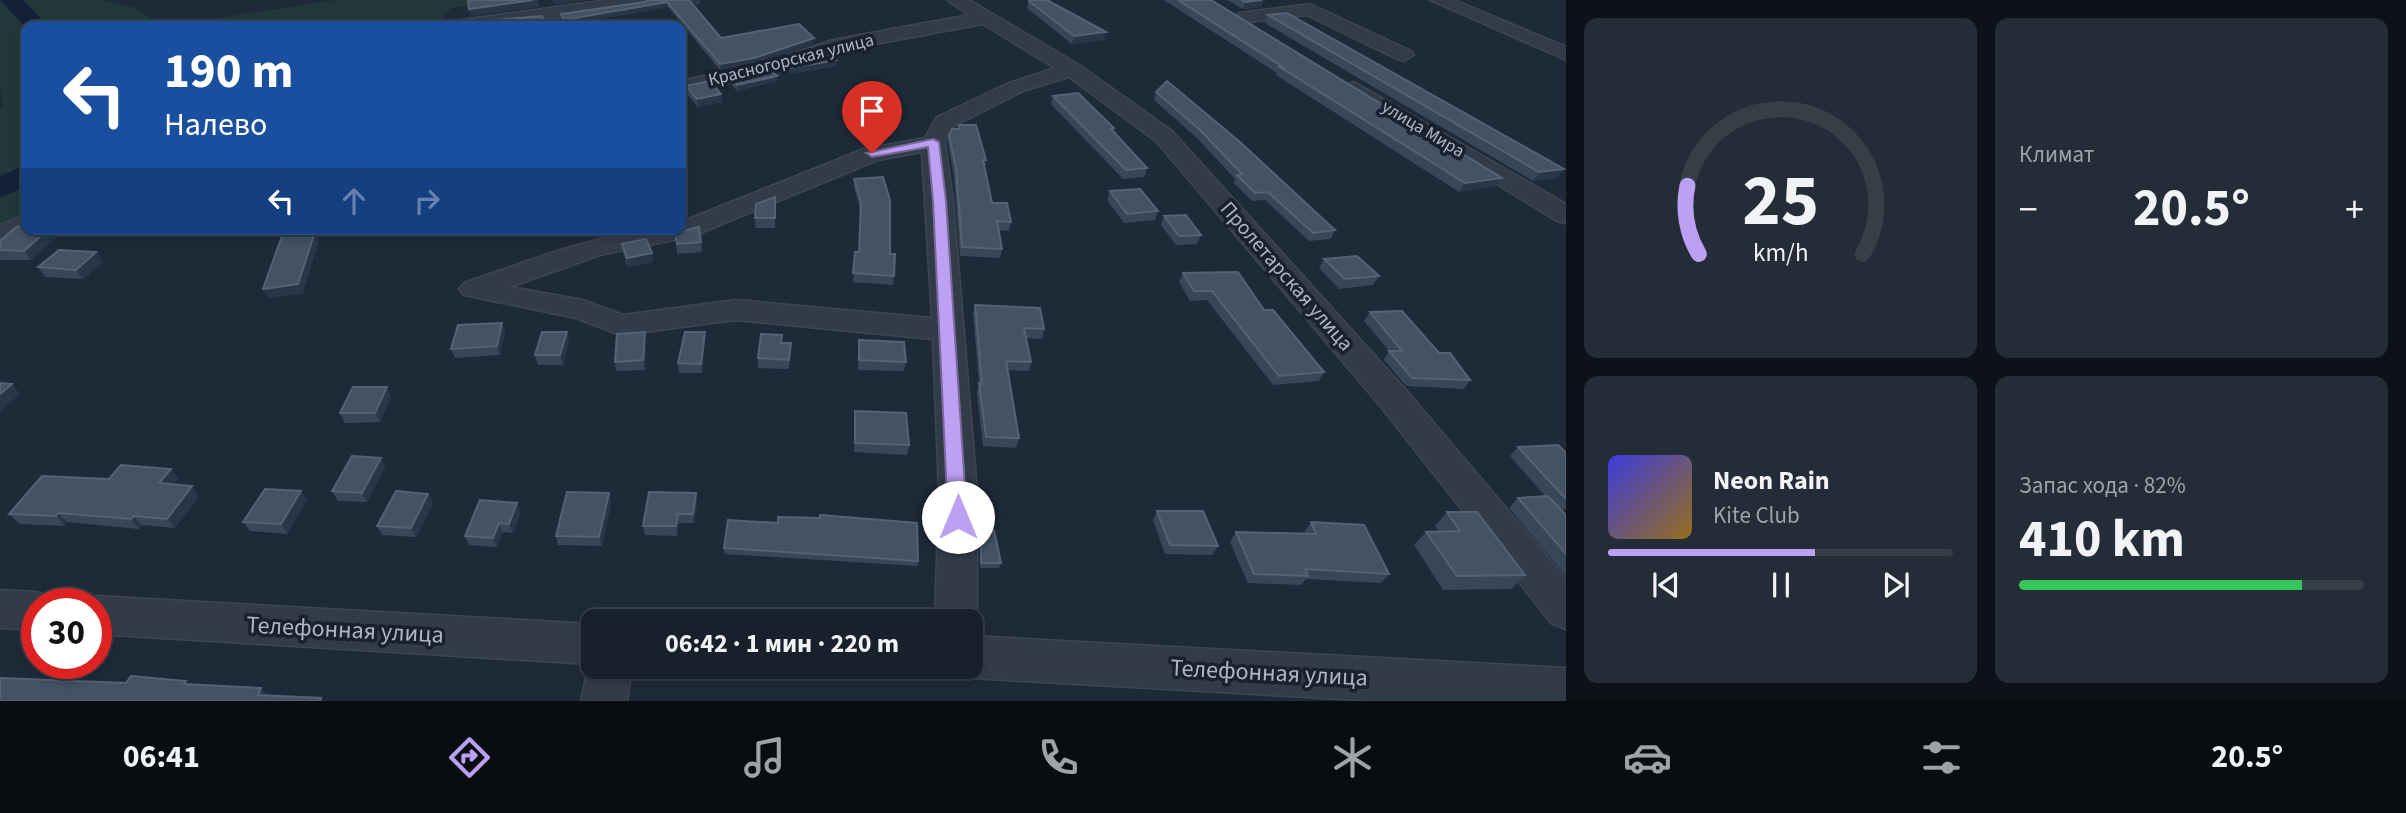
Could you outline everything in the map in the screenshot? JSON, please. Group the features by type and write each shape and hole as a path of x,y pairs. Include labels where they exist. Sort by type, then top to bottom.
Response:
{"street":[{"path":"500,21 645,0"},
{"name":"Пролетарская улица","path":"956,0 1072,69 1164,136 1394,398 1566,610"},
{"path":"1438,0 1566,54"},
{"path":"1220,6 1269,36"},
{"path":"597,8 606,21"},
{"path":"1240,18 1310,9 1404,55"},
{"name":"Красногорская улица","path":"686,86 760,71 833,46 984,19"},
{"path":"956,609 958,491 933,142 945,122 1016,87 1072,69"},
{"name":"улица Мира","path":"1334,76 1566,215"},
{"path":"686,229 872,153 933,142"},
{"path":"0,235 21,225"},
{"path":"659,235 593,248 474,289 583,310 620,325 736,310 948,330"},
{"path":"0,609 21,610"},
{"name":"Телефонная улица","path":"112,616 581,644"},
{"name":"Телефонная улица","path":"983,658 1566,690"},
{"path":"604,701 608,679"}],"green space":[{"path":"0,0 101,0 136,8 154,21 21,21 21,219 0,228 0,111 3,106 0,88"},
{"path":"336,0 500,0 451,8 442,20 437,21 197,21"}],"building":[{"path":"533,0 469,9 468,1"},
{"path":"689,0 721,38 799,24 814,38 754,58 720,64 667,2 564,20 561,14 645,2"},
{"path":"1029,0 1047,0 1106,32 1074,36"},
{"path":"1178,0 1211,0 1502,178 1465,183"},
{"path":"1287,13 1564,169 1539,172 1268,15"},
{"path":"542,16 544,21 484,21"},
{"path":"827,52 836,60 772,71 777,76 737,85 732,79 768,72"},
{"path":"710,81 721,94 697,99 686,86"},
{"path":"1167,81 1240,142 1335,230 1313,233 1268,192 1255,193 1237,175 1242,174 1200,130 1156,92"},
{"path":"1078,93 1114,128 1111,129 1147,168 1126,170 1053,96"},
{"path":"959,125 976,125 986,160 983,160 992,203 1007,203 1011,222 997,221 1002,249 962,247 956,168 949,135 952,129 959,129"},
{"path":"883,177 890,200 890,254 895,254 894,276 853,273 855,252 859,252 861,202 854,179"},
{"path":"1140,189 1158,211 1127,214 1110,191"},
{"path":"775,197 775,218 755,218 756,204"},
{"path":"1186,215 1201,235 1179,236 1164,216"},
{"path":"21,225 21,235 42,235 24,251 0,250 0,241"},
{"path":"699,227 701,242 677,244 675,235 686,235 686,230"},
{"path":"314,235 298,284 263,289 282,236"},
{"path":"646,239 652,253 627,258 622,244"},
{"path":"59,250 96,252 76,270 38,267"},
{"path":"1357,256 1379,276 1345,279 1324,259"},
{"path":"1238,272 1264,310 1273,310 1324,372 1279,376 1212,291 1194,291 1183,273"},
{"path":"975,305 1040,308 1044,329 1024,328 1031,362 1006,361 1019,438 986,437 979,383 982,384"},
{"path":"1402,311 1439,353 1450,353 1470,380 1412,378 1389,351 1402,351 1370,312"},
{"path":"502,323 497,346 451,349 458,325"},
{"path":"542,332 567,332 560,355 535,355"},
{"path":"645,332 643,360 615,362 617,334"},
{"path":"685,332 705,332 701,364 678,363"},
{"path":"761,334 782,335 781,343 791,343 789,360 758,358"},
{"path":"859,340 904,342 906,362 859,360"},
{"path":"0,383 12,384 0,394"},
{"path":"353,387 387,387 375,413 340,413"},
{"path":"855,411 906,413 909,445 855,443"},
{"path":"1558,445 1566,453 1566,499 1518,447"},
{"path":"352,456 381,458 362,493 332,491"},
{"path":"121,465 171,469 159,483 192,486 167,519 58,513 56,516 9,514 42,476 109,479"},
{"path":"265,489 301,491 281,524 243,522"},
{"path":"396,491 428,494 411,528 377,526"},
{"path":"567,492 609,493 599,537 556,536"},
{"path":"649,492 696,493 693,514 678,514 676,526 643,526"},
{"path":"1548,496 1566,515 1566,554 1518,498"},
{"path":"480,500 517,503 509,524 499,523 493,538 465,536"},
{"path":"1157,511 1203,511 1218,546 1170,545"},
{"path":"1447,512 1477,512 1525,575 1457,576 1426,532 1460,531"},
{"path":"820,515 917,523 918,561 724,548 728,520 778,523 778,517 820,518"},
{"path":"1311,522 1364,525 1389,574 1305,569 1308,576 1254,574 1236,532 1316,534"},
{"path":"981,530 994,530 1001,563 981,563"},
{"path":"131,676 186,681 184,684 261,688 258,695 321,698 320,701 0,701 0,678 126,683"}],"waterway":[{"path":"11,0 32,21"},
{"path":"0,189 21,177"}],"route":[{"path":"872,153 933,142 940,201 958,517"}]}
